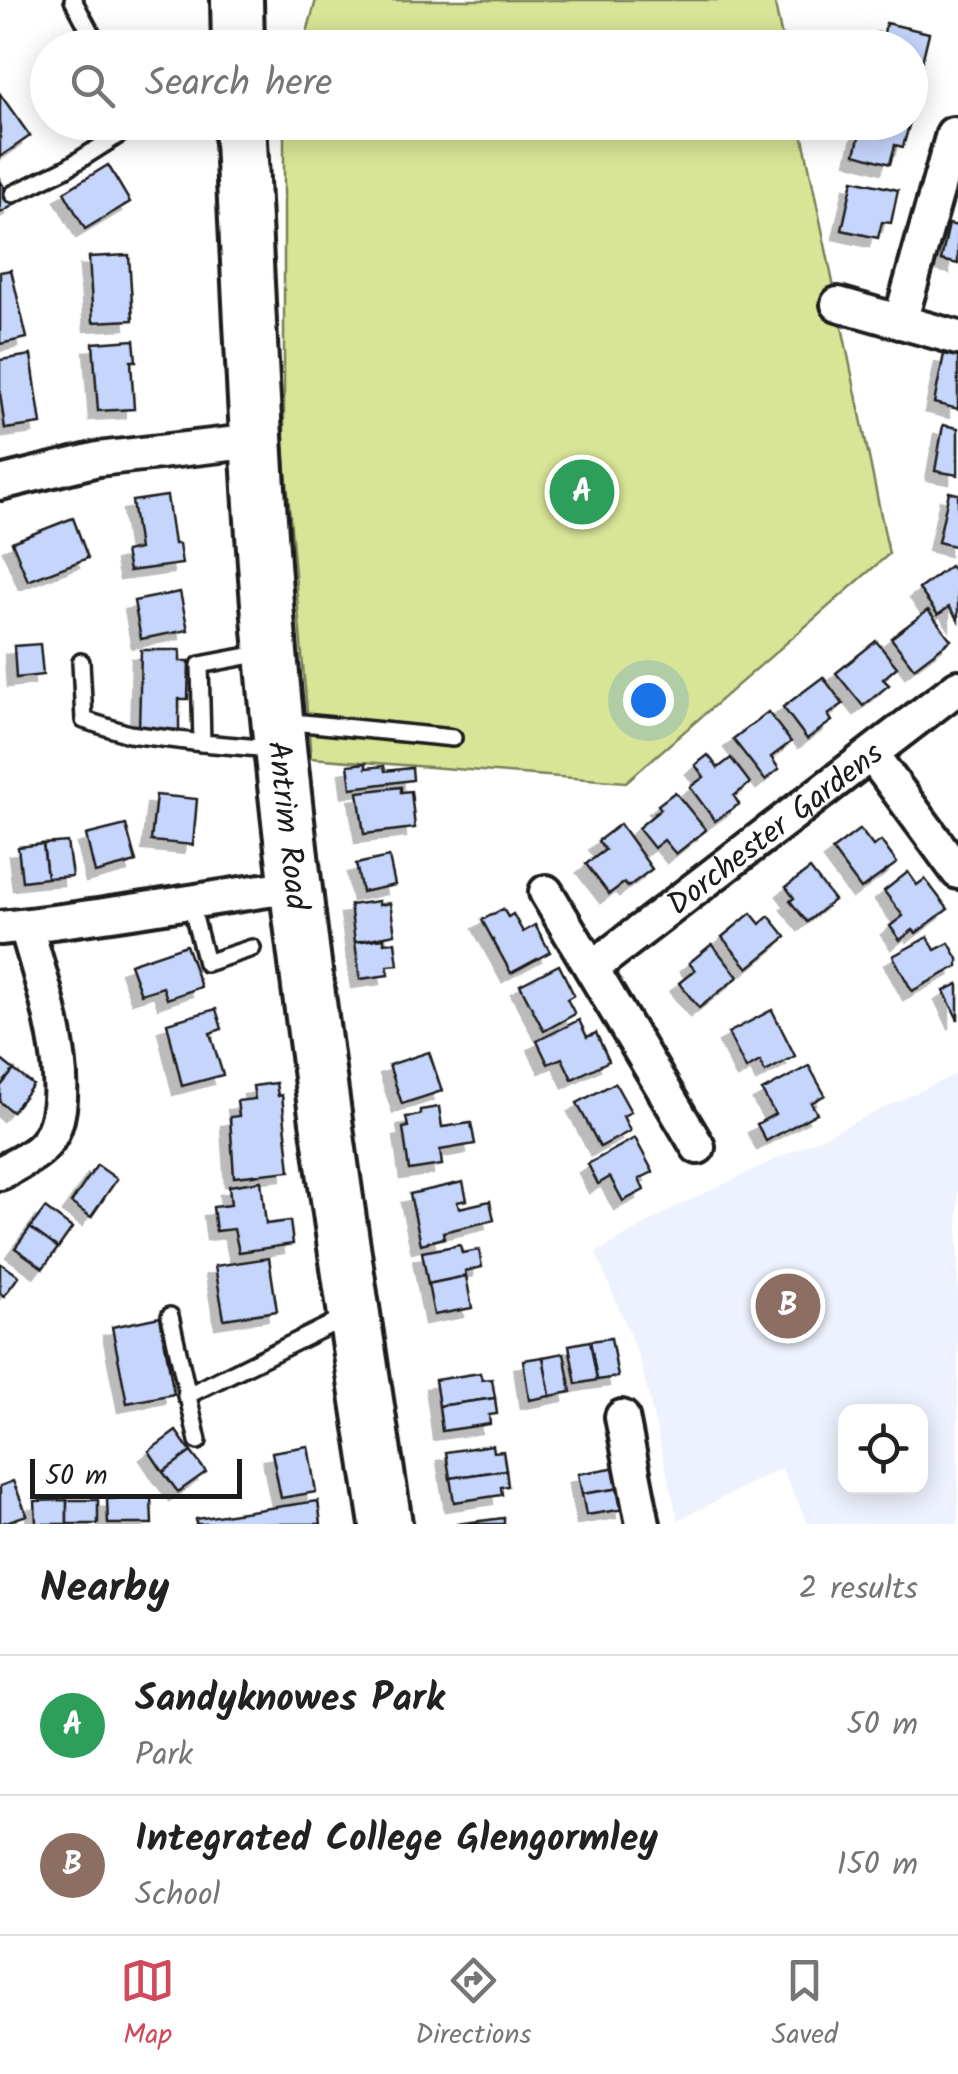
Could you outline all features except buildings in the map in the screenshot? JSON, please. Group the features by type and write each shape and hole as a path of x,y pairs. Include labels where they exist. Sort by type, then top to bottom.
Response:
{"main road":[{"path":"237,0 238,30"},
{"name":"Antrim Road","path":"241,140 256,441 279,735 354,1314 386,1524"}],"street":[{"path":"900,322 953,134"},
{"path":"838,304 958,338"},
{"path":"0,483 98,459 256,441"},
{"name":"Dorchester Gardens","path":"592,968 958,687"},
{"path":"872,755 958,872"},
{"path":"0,1173 42,1148 60,1114 57,1046 13,927 297,886"},
{"path":"546,892 698,1147"},
{"path":"622,1417 644,1524"}],"lane":[{"path":"72,0 89,30"},
{"path":"13,194 65,169 111,140"},
{"path":"202,744 200,665 272,651"},
{"path":"81,662 84,720 129,734 202,744 279,735 454,738"},
{"path":"190,901 206,963 252,948"},
{"path":"186,1396 354,1314"},
{"path":"170,1316 198,1441"}],"shaded area":[{"path":"958,1073 958,1524 808,1524 782,1468 678,1520 640,1360 596,1253 675,1207"}],"green space":[{"path":"316,0 774,0 780,30 308,30"},
{"path":"284,140 804,140 889,554 626,782 311,758 284,447"}],"place":[{"name":"Sandyknowes Park","path":"582,492"},
{"name":"Integrated College Glengormley","path":"788,1306"}]}
